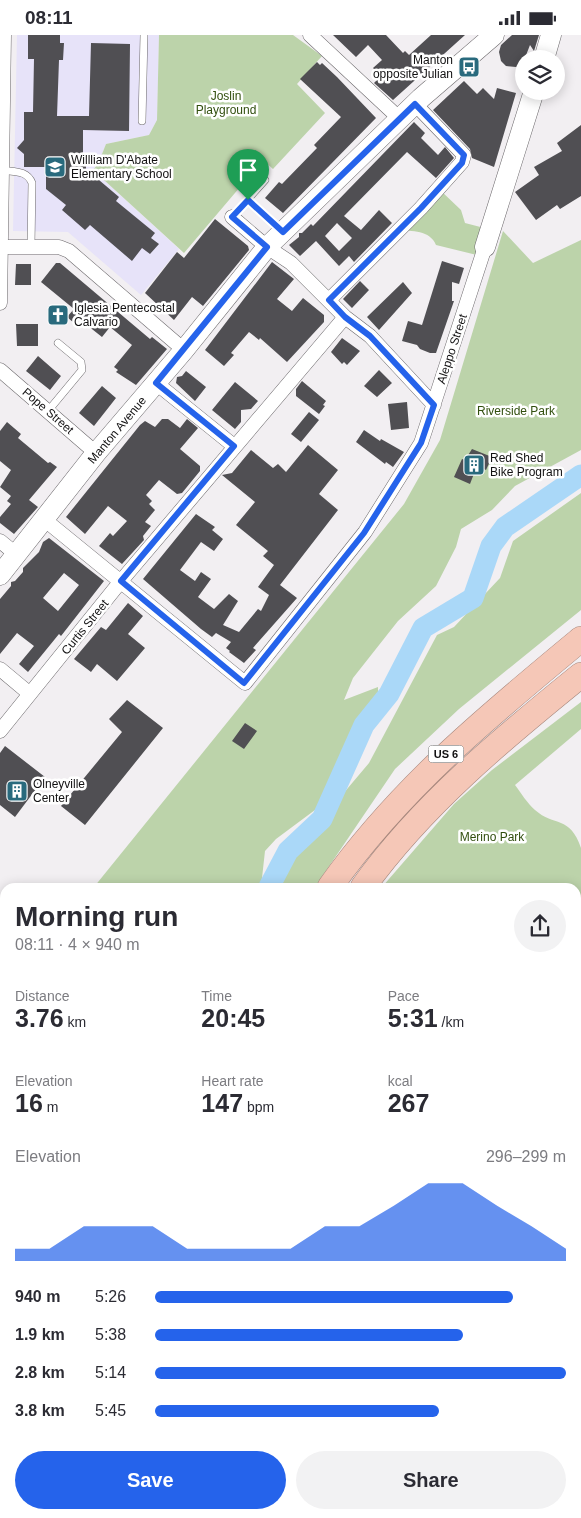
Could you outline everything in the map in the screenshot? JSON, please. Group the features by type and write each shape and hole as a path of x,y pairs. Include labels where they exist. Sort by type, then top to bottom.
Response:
{"highway":[{"path":"472,729 581,622"},
{"name":"US 6","path":"333,883 394,807 472,729 581,639"},
{"name":"US 6","path":"366,883 421,817 482,757 581,675"},
{"path":"482,757 581,688"}],"main road":[{"path":"547,50 551,35"},
{"name":"Manton Avenue","path":"0,575 96,453 267,247 486,37"},
{"name":"Aleppo Street","path":"485,247 531,100"}],"street":[{"path":"0,303 1,116 4,35"},
{"path":"310,35 322,44 400,119"},
{"path":"329,300 421,208 462,163 464,155 415,104"},
{"path":"232,217 267,247 291,263 345,317 370,336 434,405"},
{"path":"1,247 59,247 69,251 184,349"},
{"name":"Aleppo Street","path":"121,581 244,683 364,533 421,443 485,247"},
{"name":"Curtis Street","path":"0,731 121,581 345,317"},
{"name":"Pope Street","path":"0,370 96,453"},
{"path":"156,383 234,446"},
{"path":"45,520 121,581"},
{"path":"0,541 17,555"},
{"path":"0,669 30,693"}],"lane":[{"path":"142,121 144,35"},
{"path":"2,170 22,173 30,177 32,183 31,246"},
{"path":"232,217 265,180"},
{"path":"248,200 283,232"},
{"path":"48,411 82,370 81,362 58,343"}],"shaded area":[{"name":"Willliam D'Abate Elementary School","path":"17,35 159,35 157,120 149,135 106,144 98,164 93,170 179,249 141,295 68,232 13,231"}],"green space":[{"name":"Joslin Playground","path":"159,35 293,35 322,56 297,84 325,113 273,169 263,160 184,253 93,170 98,164 106,144 149,135 157,120"},
{"path":"440,190 461,210 465,223 492,230 485,257 436,245 430,236 420,232 398,230"},
{"name":"Riverside Park","path":"503,231 533,263 581,240 581,450 515,486 492,510 461,529 456,547 436,586 398,621 353,678 344,700 378,687 378,707 368,729 337,773 319,807 276,839 265,851 261,883 97,883 404,504 440,440"},
{"path":"581,493 581,610 459,709 395,769 318,883 272,883 283,865 369,763 437,635 454,627 500,578 513,541"},
{"name":"Merino Park","path":"581,702 581,729 515,785 535,810 567,826 577,838 581,848 581,883 385,883 454,804 492,770"}],"building":[{"name":"Willliam D'Abate Elementary School","path":"28,35 60,35 60,43 64,43 63,60 59,60 57,116 89,116 91,43 130,44 129,131 83,130 83,166 86,166 86,169 119,197 116,201 155,233 151,238 159,244 150,254 142,248 132,261 90,225 85,230 62,210 66,205 46,189 46,167 24,167 24,154 17,148 24,140 24,112 33,112 34,59 28,59"},
{"path":"333,35 386,35 403,53 405,51 409,55 431,35 465,35 393,100 374,83 378,79 373,74 376,71 373,68 382,60 368,45 356,57"},
{"path":"512,35 539,35 534,50 530,45 528,50 515,50 515,67 506,66 501,61 499,52 501,45"},
{"path":"317,62 320,65 322,63 337,77 376,118 283,213 265,198 279,182 282,184 317,148 314,145 341,117 300,79"},
{"path":"464,81 477,94 483,88 494,99 497,88 515,93 494,167 472,158 470,149 433,110"},
{"path":"414,122 425,133 421,138 438,155 445,147 454,158 436,178 407,152 344,216 361,230 379,210 392,223 354,262 349,256 339,266 316,241 300,256 289,245 299,237 299,233 302,233 311,224 313,226","holes":["337,223 352,238 339,251 325,236"]},
{"path":"581,125 581,196 560,209 557,205 536,220 515,192 539,175 534,167 562,151 557,143"},
{"path":"215,219 248,246 249,250 203,306 192,297 174,320 145,293 177,252 184,258"},
{"path":"442,261 464,268 459,284 452,282 452,301 454,301 436,353 430,353 420,349 417,345 402,341 408,321 422,325"},
{"path":"272,262 294,279 277,299 292,311 303,298 324,315 324,322 287,362 260,338 259,340 249,332 231,353 234,355 224,366 205,350"},
{"path":"56,263 60,263 150,339 152,337 167,349 136,385 116,372 118,370 114,367 132,345 110,327 102,337 78,318 74,323 67,317 74,309 41,282"},
{"path":"16,264 31,264 31,285 15,285"},
{"path":"360,281 369,290 352,308 343,299"},
{"path":"403,282 412,293 379,330 367,317"},
{"path":"16,324 38,324 38,346 17,346"},
{"path":"342,338 360,351 347,365 344,362 342,364 331,352"},
{"path":"38,356 61,376 50,390 26,371"},
{"path":"379,370 392,383 377,397 364,386"},
{"path":"186,371 206,387 195,401 176,383 177,377 182,376"},
{"path":"302,381 326,401 319,414 296,396 296,389"},
{"path":"235,382 258,401 251,409 241,410 241,422 235,429 212,410"},
{"path":"102,386 116,398 94,426 79,413"},
{"path":"407,402 409,428 391,430 388,404"},
{"path":"309,412 319,420 301,442 291,434"},
{"path":"162,419 168,419 180,428 187,419 198,428 180,449 200,466 200,471 182,493 177,494 159,480 146,495 152,501 149,504 155,510 145,522 151,526 143,536 144,540 122,564 99,546 110,533 113,536 127,521 108,506 85,534 66,517 140,425 145,421 155,427"},
{"path":"7,422 21,434 18,438 48,463 50,462 57,467 29,500 38,507 14,534 0,523 0,517 11,504 7,501 11,496 0,487 11,470 0,461 0,431"},
{"path":"364,430 380,441 381,439 404,452 393,467 386,462 385,464 356,442"},
{"path":"308,445 338,470 319,494 338,510 280,585 297,598 253,648 256,650 244,663 226,648 231,642 216,633 212,637 143,579 196,514 215,527 212,530 223,539 214,551 201,542 180,570 195,581 201,572 211,579 198,597 214,609 229,594 238,601 223,625 239,632 258,609 261,611 269,595 258,587 274,565 263,556 268,551 236,525 255,502 222,475 232,473 251,450 273,468 278,464 286,472"},
{"name":"Red Shed Bike Program","path":"472,449 492,457 486,470 480,467 478,472 475,471 470,484 454,477 462,459 465,460"},
{"path":"49,538 104,581 61,636 59,634 28,672 19,664 34,646 17,633 0,654 0,599 11,586 11,582 15,581 23,572 23,568 39,552 43,542","holes":["64,573 79,585 58,611 43,598"]},
{"path":"128,603 143,616 128,634 145,648 117,681 97,664 91,672 74,659 101,627 106,630"},
{"path":"127,700 163,728 85,825 61,806 122,732 109,719"},
{"path":"245,723 257,731 244,749 232,741"},
{"name":"Olneyville Center","path":"5,746 45,777 15,817 0,805 0,753"}],"waterway":[{"path":"271,883 288,851 322,819 364,725 389,694 423,628 473,598 491,546 505,527 581,475"}],"place":[{"name":"Manton opposite Julian","path":"469,67"},
{"name":"Willliam D'Abate Elementary School","path":"55,167"},
{"name":"Iglesia Pentecostal Calvario","path":"58,315"},
{"name":"Red Shed Bike Program","path":"474,465"},
{"name":"Olneyville Center","path":"17,791"}],"route":[{"path":"415,104 464,155 462,163 421,208 329,300 345,317 370,336 434,405 421,443 364,533 244,683 121,581 234,446 156,383 267,247 232,217 248,200 283,232 415,104"}]}
